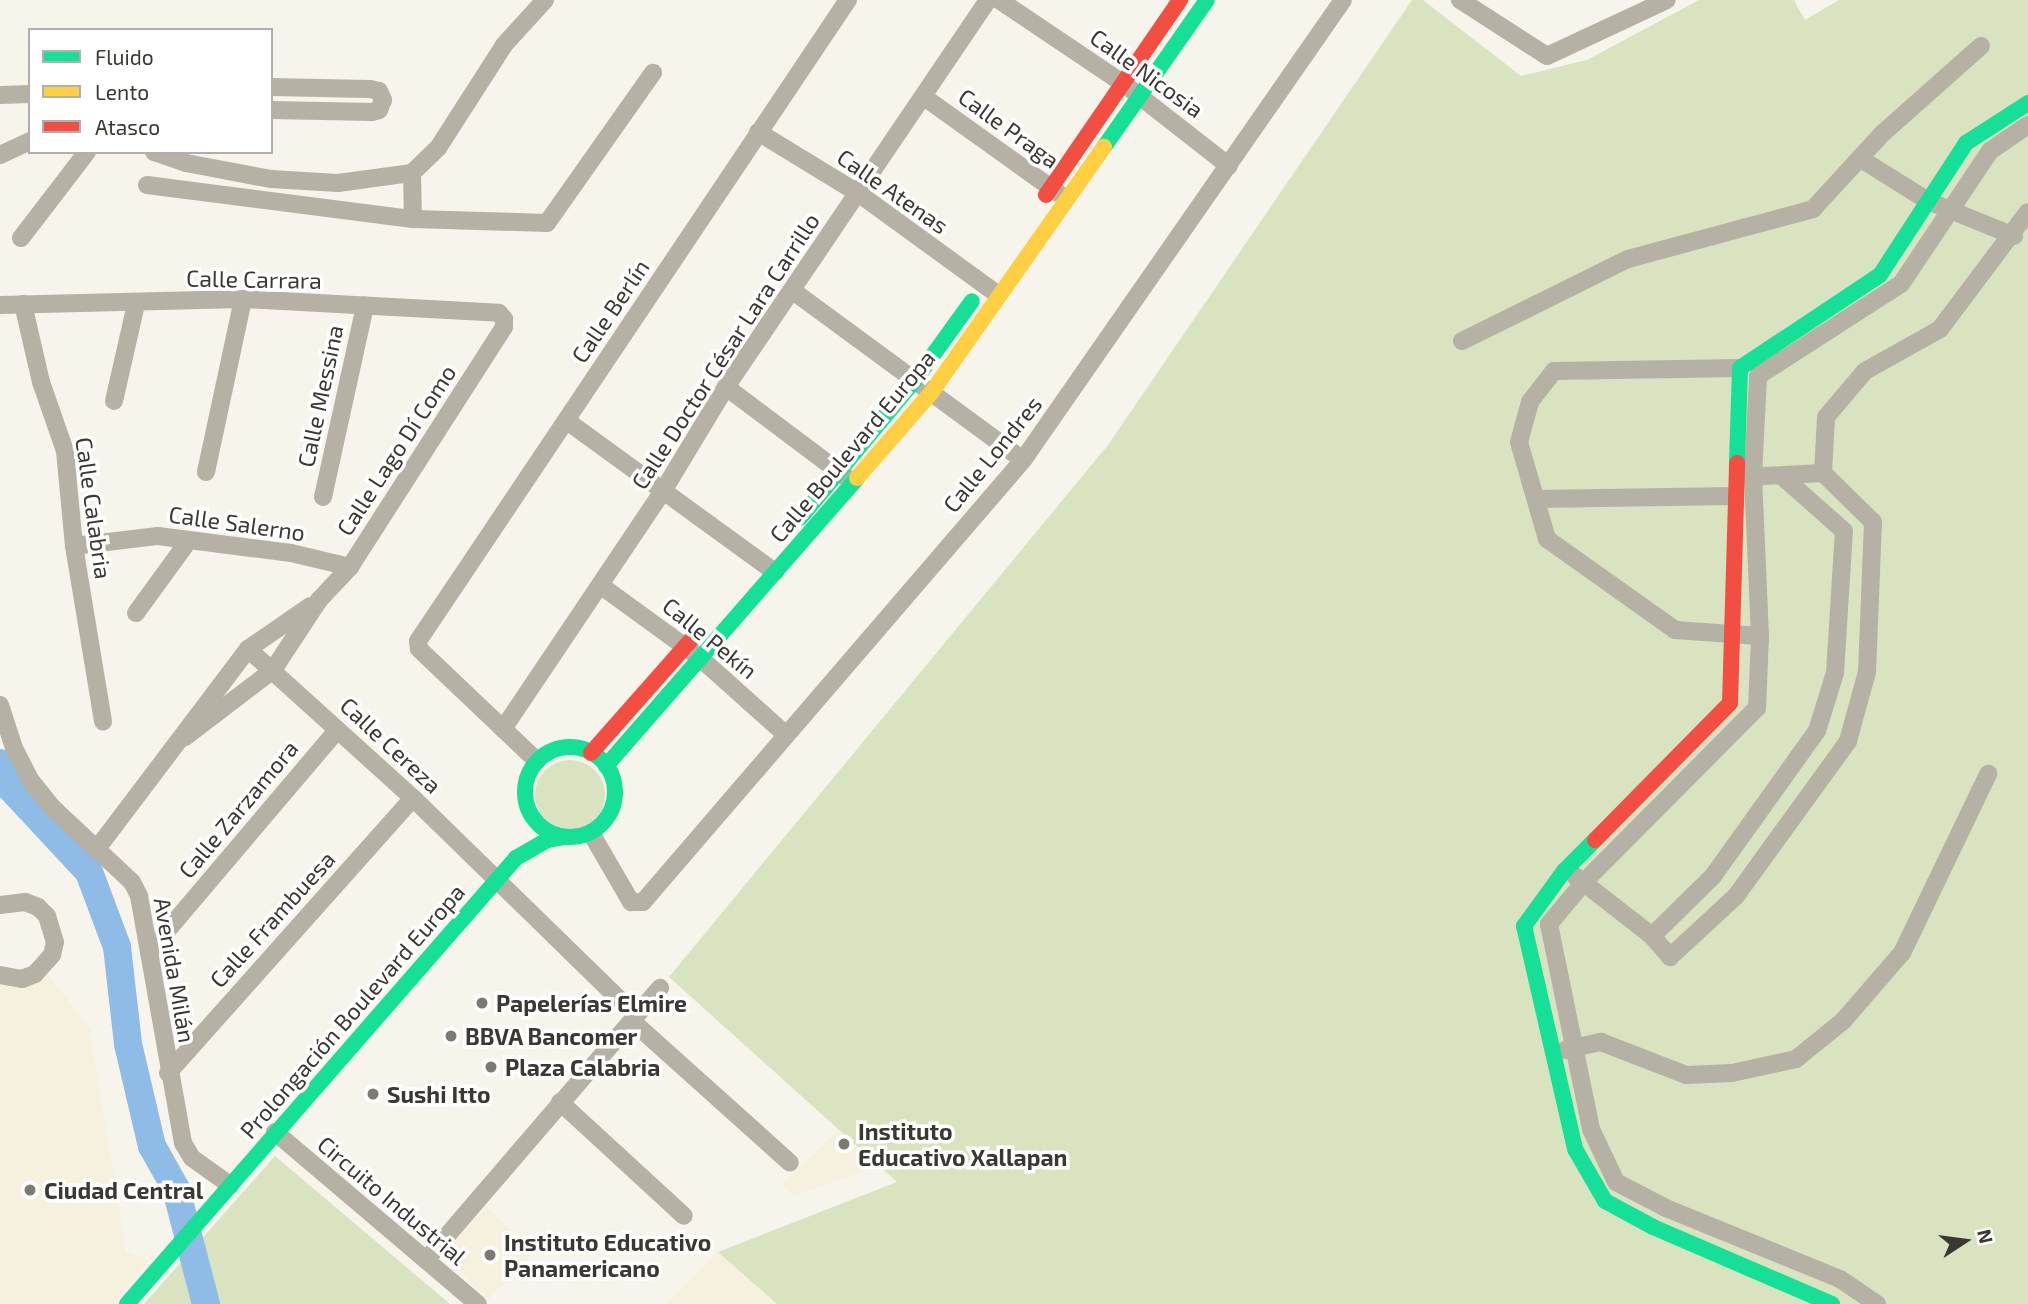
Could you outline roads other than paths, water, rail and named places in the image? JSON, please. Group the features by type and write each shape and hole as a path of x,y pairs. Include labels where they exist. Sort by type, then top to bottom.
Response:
{"main road":[{"name":"Calle Boulevard Europa","path":"1036,209 1058,193 1124,84 1180,0"},
{"name":"Calle Boulevard Europa","path":"606,766 658,709 706,623 769,568 839,471 991,284 1058,193 1140,96 1207,0"},
{"path":"1832,1304 1653,1227 1605,1201 1576,1149 1524,926 1564,871 1730,703 1734,496 1744,477 1740,368 1880,275 1966,143 2028,103"},
{"name":"Calle Boulevard Europa","path":"591,752 643,696 692,652 769,568 854,483 932,393 991,284"},
{"path":"643,696 658,709"},
{"path":"563,748 591,752 606,766 613,780 611,810 590,832 564,837 542,827 531,815 525,787 537,761 563,748"},
{"name":"Prolongación Boulevard Europa","path":"516,858 531,815"},
{"name":"Prolongación Boulevard Europa","path":"127,1304 516,858 547,840 564,837"}],"street":[{"path":"160,154 186,163 271,178 338,183 412,173 438,148 504,45 545,0"},
{"name":"Calle Berlín","path":"503,729 419,649 418,641 848,0"},
{"name":"Calle Doctor César Lara Carrillo","path":"503,729 663,491 726,387 988,0"},
{"name":"Calle Nicosia","path":"999,0 1124,84 1229,166"},
{"name":"Calle Londres","path":"590,832 637,904 643,902 1023,460 1343,0"},
{"path":"1460,0 1547,56 1667,0"},
{"path":"1462,341 1628,259 1813,209 1883,134 1981,46"},
{"path":"147,185 413,219 547,223 653,73"},
{"path":"273,87 370,89 379,91 383,100 379,110 372,112 273,110"},
{"path":"0,95 28,99"},
{"name":"Calle Praga","path":"924,97 1058,193"},
{"path":"1877,1304 1840,1279 1666,1208 1616,1182 1591,1129 1549,924 1585,881 1757,708 1760,636 1744,477 1758,376 1901,284 1990,151 2028,125"},
{"name":"Calle Atenas","path":"758,132 859,194 991,284"},
{"path":"0,155 28,142"},
{"path":"21,238 86,154"},
{"path":"1861,159 1928,201 2014,236"},
{"path":"412,173 413,219"},
{"path":"266,199 271,178"},
{"path":"1564,871 1585,881 1652,936 1670,957 1736,895 1848,741 1867,672 1873,522 1823,473 1826,417 1865,371 1940,329 2014,236 2028,212"},
{"path":"793,291 1023,460"},
{"path":"206,472 243,299"},
{"name":"Calle Carrara","path":"0,304 136,304 243,299 499,313 504,319"},
{"name":"Calle Calabria","path":"23,304 41,382 65,451 74,546 103,722"},
{"path":"114,401 136,304"},
{"name":"Calle Messina","path":"323,496 365,306"},
{"name":"Calle Lago Dí Como","path":"185,737 273,670 319,600 350,567 504,327 504,319"},
{"path":"1740,368 1555,371 1530,402 1519,442 1547,539 1675,630 1760,636"},
{"path":"726,387 854,483"},
{"path":"567,421 769,568"},
{"path":"1744,477 1784,478 1823,473"},
{"path":"1652,936 1713,876 1817,730 1835,673 1844,531 1784,478"},
{"path":"1536,499 1734,496"},
{"name":"Calle Salerno","path":"74,546 158,536 291,553 350,567"},
{"path":"136,613 189,540"},
{"name":"Calle Pekín","path":"600,585 692,652 785,734"},
{"name":"Calle Lago Dí Como","path":"185,737 248,649 319,600"},
{"name":"Calle Cereza","path":"248,649 413,798 629,1013 790,1163"},
{"name":"Avenida Milán","path":"0,705 14,748 31,781 96,850 132,882 139,896 168,1073 183,1143 192,1158 226,1190"},
{"path":"503,729 537,761"},
{"name":"Calle Zarzamora","path":"149,952 337,730"},
{"path":"96,850 185,737"},
{"path":"1553,1053 1601,1042 1686,1075 1732,1073 1796,1059 1843,1021 1902,953 1988,774"},
{"name":"Calle Frambuesa","path":"168,1073 413,798"},
{"path":"0,905 25,902 38,907 47,916 55,942 52,955 35,974 22,979 0,975"},
{"path":"426,1260 560,1102 629,1013 660,988"},
{"path":"560,1102 684,1216"},
{"name":"Circuito Industrial","path":"275,1132 478,1304"}],"waterway":[{"path":"0,763 9,786 89,872 117,947 128,1044 152,1146 176,1189 206,1304"}],"place":[{"name":"Papelerías Elmire","path":"482,1003"},
{"name":"BBVA Bancomer","path":"451,1036"},
{"name":"Plaza Calabria","path":"491,1067"},
{"name":"Sushi Itto","path":"373,1094"},
{"name":"Instituto Educativo Xallapan","path":"844,1144"},
{"name":"Ciudad Central","path":"30,1190"},
{"name":"Instituto Educativo Panamericano","path":"490,1255"}]}
